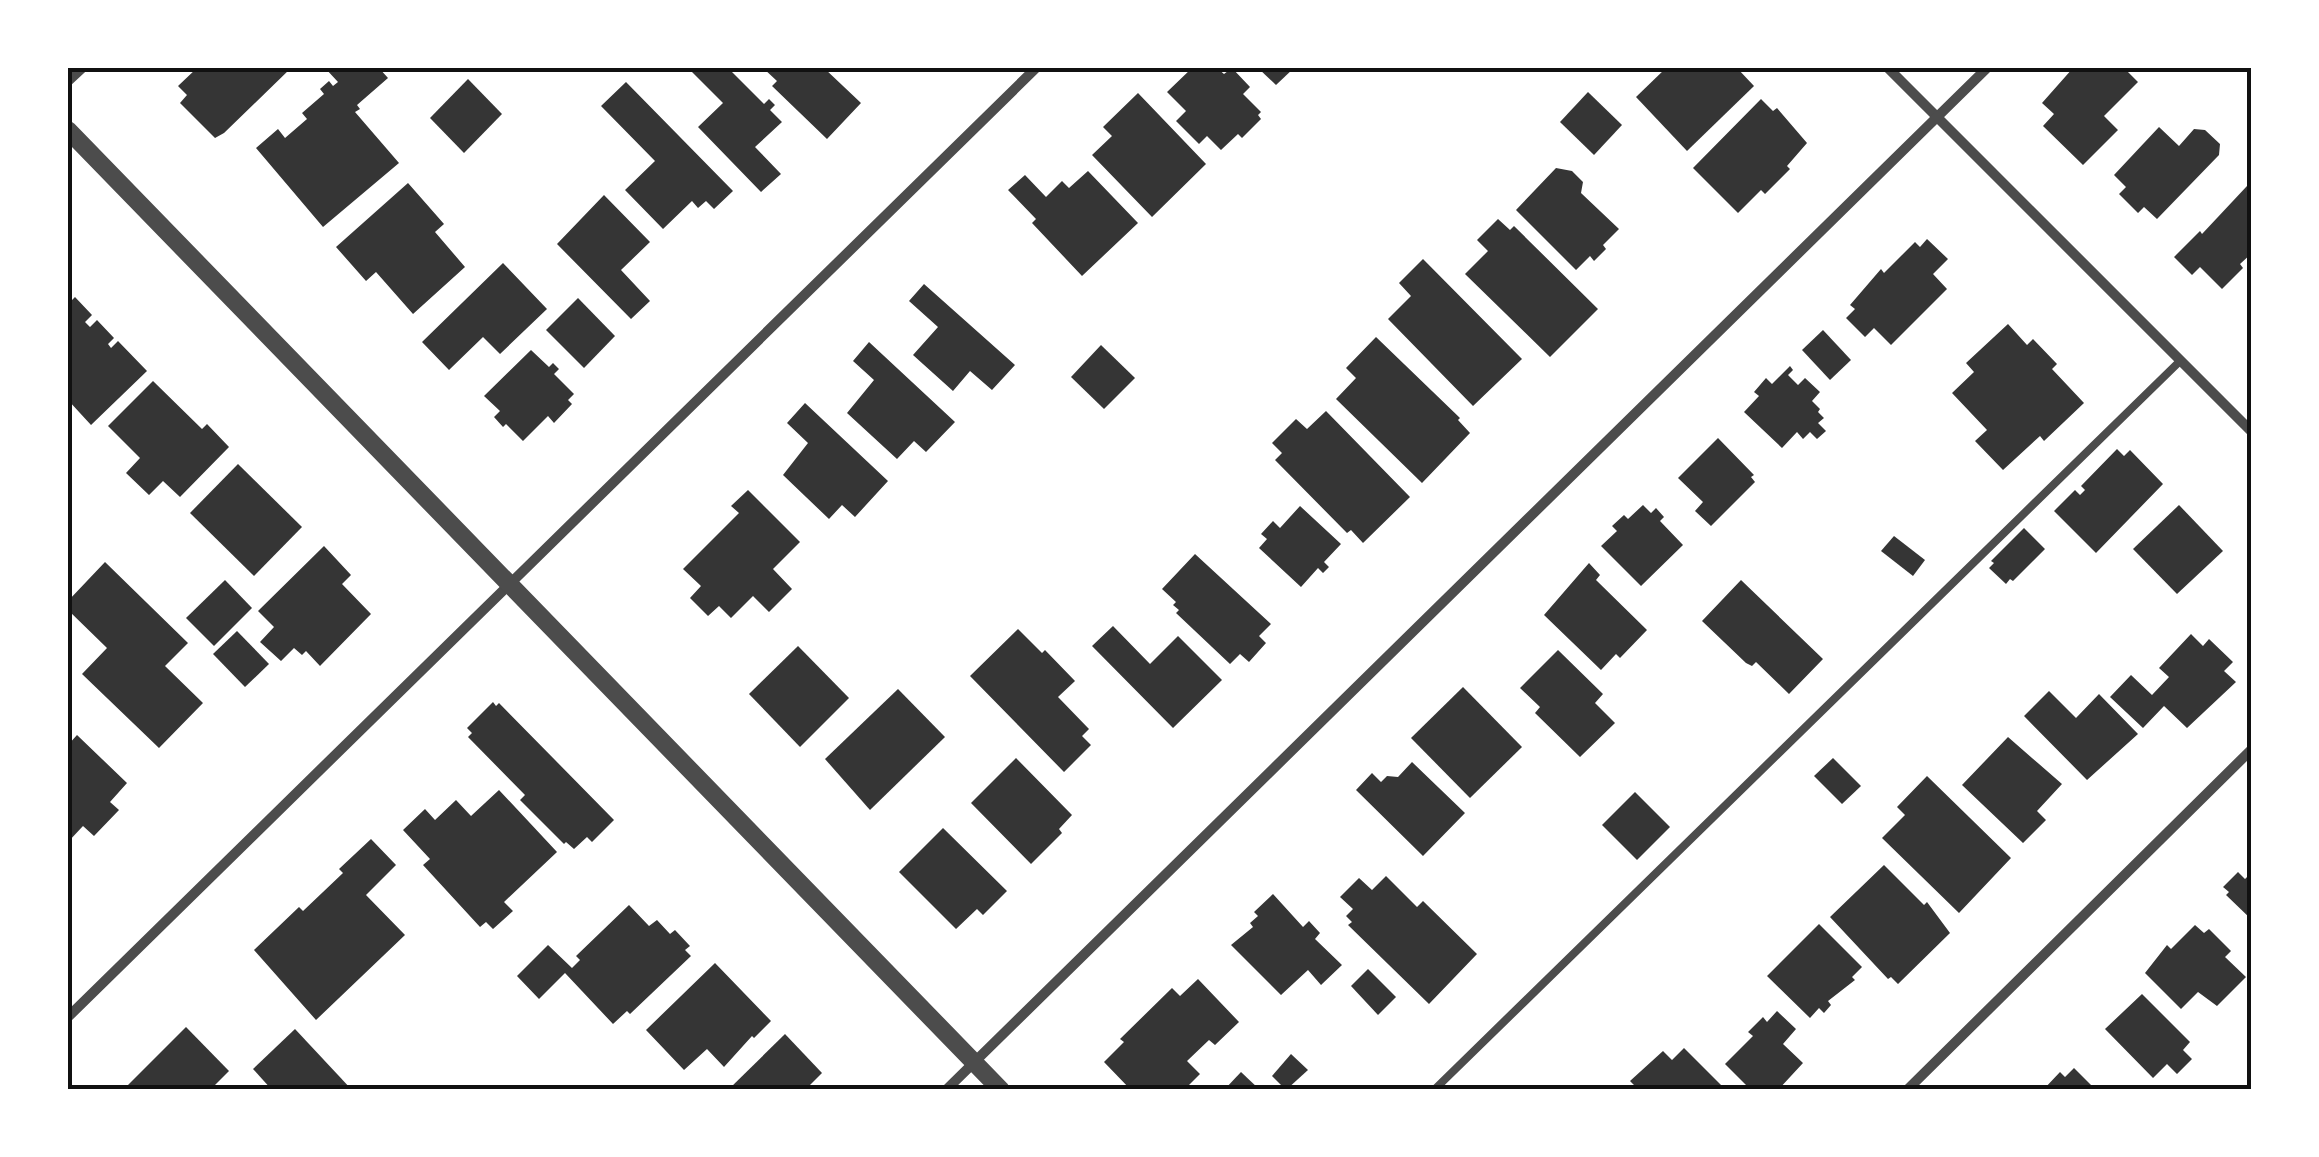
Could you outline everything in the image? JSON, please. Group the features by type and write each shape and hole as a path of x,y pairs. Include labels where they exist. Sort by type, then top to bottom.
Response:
{"street":[{"path":"68,82 82,68"},
{"path":"68,1017 1036,68"},
{"path":"1888,68 2252,432"},
{"path":"946,1090 1987,68"},
{"path":"68,130 1001,1090"},
{"path":"1906,1090 2252,750"}],"lane":[{"path":"1434,1090 2179,362"}],"building":[{"path":"197,68 291,68 215,138 180,103 187,95 178,86"},
{"path":"325,68 379,68 388,78 357,105 360,109 355,112 399,163 323,227 256,148 278,129 285,138 307,119 302,113 324,94 320,89 329,81 333,86 338,82"},
{"path":"688,68 728,68 764,104 769,99 775,105 770,110 782,122 755,147 781,174 761,192 698,127 723,103"},
{"path":"763,68 824,68 861,103 827,139 772,86 777,81"},
{"path":"1192,68 1217,68 1224,74 1232,68 1250,87 1243,94 1261,112 1261,119 1242,138 1238,134 1221,150 1207,136 1199,144 1176,121 1186,111 1167,92"},
{"path":"1258,68 1294,68 1276,85"},
{"path":"1666,68 1737,68 1754,86 1687,151 1636,97"},
{"path":"2073,68 2124,68 2138,82 2104,116 2118,130 2083,165 2043,126 2054,114 2042,103"},
{"path":"468,79 502,114 464,153 430,118"},
{"path":"626,82 733,191 714,209 706,201 698,208 692,201 663,229 625,190 655,161 601,106"},
{"path":"1588,92 1622,125 1594,155 1560,122"},
{"path":"1138,93 1206,164 1152,217 1092,155 1112,136 1103,127"},
{"path":"1761,99 1773,111 1777,108 1807,143 1787,166 1790,169 1738,213 1693,168"},
{"path":"2159,127 2179,146 2194,129 2205,130 2220,144 2219,155 2157,219 2144,207 2138,213 2119,194 2126,187 2114,175"},
{"path":"1556,168 1572,171 1583,182 1581,193 1619,229 1594,261 1590,256 1576,270 1516,210"},
{"path":"1088,171 1138,223 1082,276 1032,223 1036,219 1008,190 1025,175 1046,197 1062,181 1069,188"},
{"path":"408,183 444,224 435,232 465,267 413,314 376,272 366,281 336,247"},
{"path":"2247,186 2252,191 2252,253 2222,289 2200,267 2192,275 2174,257 2200,231 2202,234"},
{"path":"604,195 650,242 621,270 650,301 631,319 557,244"},
{"path":"1498,219 1510,230 1514,226 1598,309 1550,357 1465,274 1488,251 1477,240"},
{"path":"1927,239 1948,259 1933,274 1947,289 1891,345 1874,328 1865,337 1846,318 1855,309 1850,305 1881,269 1884,273 1915,242 1920,247"},
{"path":"1423,259 1522,359 1473,406 1388,319 1411,296 1399,283"},
{"path":"503,263 547,309 500,354 483,337 449,370 422,342"},
{"path":"924,284 1015,365 992,390 970,371 953,391 913,355 938,327 909,301"},
{"path":"75,297 92,315 85,322 90,327 97,320 114,338 108,344 111,348 118,341 147,371 91,425 68,400 68,304"},
{"path":"578,298 615,336 584,368 546,330"},
{"path":"2008,324 2027,345 2033,339 2057,364 2052,369 2084,403 2044,441 2040,436 2003,470 1975,441 1987,430 1952,393 1974,372 1966,363"},
{"path":"1823,330 1851,360 1830,380 1802,350"},
{"path":"1376,337 1460,418 1470,433 1422,483 1336,399 1356,378 1346,368"},
{"path":"869,342 955,422 926,452 914,441 897,459 847,413 874,380 853,361"},
{"path":"1101,345 1135,378 1104,409 1071,377"},
{"path":"531,350 549,367 553,363 559,369 554,374 574,394 568,400 572,404 554,423 548,416 523,441 494,417 500,411 484,396"},
{"path":"1790,366 1793,370 1788,375 1798,385 1805,378 1820,392 1812,401 1824,418 1818,423 1826,431 1817,439 1810,432 1803,439 1797,432 1782,448 1744,412 1759,396 1754,392 1766,378 1772,384"},
{"path":"153,381 202,429 207,424 229,447 180,497 163,481 149,495 126,473 140,458 108,426"},
{"path":"805,403 888,481 855,517 842,505 829,519 783,475 808,443 787,423"},
{"path":"1326,411 1410,497 1363,543 1351,530 1347,533 1275,460 1282,453 1272,443 1296,419 1307,429"},
{"path":"1718,438 1754,475 1751,477 1755,482 1711,526 1695,511 1703,502 1678,478"},
{"path":"2117,449 2124,456 2130,450 2163,484 2096,553 2054,511 2075,490 2080,495 2085,490 2081,486"},
{"path":"238,464 302,527 254,576 190,513"},
{"path":"748,490 800,542 773,569 792,589 769,612 753,596 731,618 719,606 708,616 690,598 701,586 683,569 739,513 731,506"},
{"path":"1643,505 1651,513 1656,508 1664,517 1660,521 1683,545 1641,586 1601,546 1617,531 1612,526 1624,515 1628,519"},
{"path":"2179,505 2223,551 2177,594 2133,549"},
{"path":"1300,506 1341,544 1324,562 1329,567 1323,573 1318,568 1301,587 1259,548 1267,539 1261,534 1273,521 1280,528"},
{"path":"2024,528 2045,549 2006,584 1989,568 1994,563 1991,561"},
{"path":"1894,536 1925,560 1913,576 1881,551"},
{"path":"324,546 351,575 342,584 371,614 320,666 306,651 302,655 294,648 281,661 260,642 274,627 258,611"},
{"path":"1195,554 1271,624 1259,636 1266,643 1249,662 1240,654 1230,664 1176,613 1176,602 1162,589"},
{"path":"105,562 188,643 165,666 203,703 159,748 82,674 107,648 68,610 68,601"},
{"path":"1589,563 1600,575 1596,580 1647,630 1620,658 1616,654 1601,670 1544,615"},
{"path":"225,580 252,608 214,646 186,618"},
{"path":"1741,580 1823,659 1789,694 1756,662 1752,666 1746,663 1702,621"},
{"path":"1113,626 1150,664 1178,636 1222,680 1173,728 1092,646"},
{"path":"1018,629 1075,681 1058,697 1089,729 1082,736 1091,745 1064,772 970,676"},
{"path":"237,631 269,664 245,687 213,654"},
{"path":"2191,634 2203,646 2209,639 2233,662 2224,671 2236,682 2187,728 2164,706 2143,728 2110,697 2131,675 2152,695 2169,677 2159,668"},
{"path":"798,646 849,698 800,747 749,694"},
{"path":"1558,650 1603,694 1595,703 1615,723 1580,757 1535,713 1540,707 1520,688"},
{"path":"1463,687 1522,747 1470,798 1411,738"},
{"path":"898,689 945,737 870,810 825,759"},
{"path":"2049,691 2076,718 2099,694 2138,734 2087,780 2024,716"},
{"path":"493,702 496,706 499,703 614,820 592,842 587,837 574,849 564,844 520,800 525,795 468,737 472,733 467,728"},
{"path":"77,735 127,783 110,802 119,810 94,836 83,826 68,842 68,745"},
{"path":"2008,737 2062,784 2037,811 2046,820 2023,843 1962,785"},
{"path":"1016,758 1072,815 1059,829 1062,833 1031,864 971,803"},
{"path":"1833,758 1861,786 1842,804 1814,776"},
{"path":"1412,762 1465,813 1423,856 1356,790 1372,773 1381,782 1387,776 1398,777"},
{"path":"1927,776 2011,858 1959,913 1882,838 1905,815 1897,807"},
{"path":"499,790 557,852 504,902 513,911 493,929 486,922 480,927 423,865 430,859 403,830 425,809 435,820 456,800 471,816"},
{"path":"1635,792 1670,827 1637,860 1602,825"},
{"path":"943,828 1007,891 983,915 977,909 956,929 899,872"},
{"path":"371,839 396,865 366,895 405,935 316,1020 254,950 299,907 303,911"},
{"path":"1884,865 1924,905 1927,902 1950,933 1898,984 1891,977 1888,979 1830,917"},
{"path":"2238,872 2245,879 2252,872 2252,920 2226,895 2229,892 2223,887"},
{"path":"1386,876 1417,907 1423,901 1477,954 1429,1004 1348,925 1352,922 1346,916 1353,909 1340,897 1359,878 1372,890"},
{"path":"1273,894 1303,927 1309,921 1320,933 1315,939 1342,965 1321,985 1308,970 1281,995 1231,945 1253,927 1250,923 1258,916 1254,912"},
{"path":"629,905 649,926 657,920 670,934 675,930 690,946 685,950 691,956 630,1014 627,1011 613,1024 565,973 539,999 517,976 548,945 572,968 580,960 576,956"},
{"path":"1819,924 1862,967 1852,977 1855,980 1828,1001 1831,1005 1824,1013 1819,1008 1810,1018 1767,976"},
{"path":"2195,925 2204,933 2209,929 2231,951 2225,957 2246,977 2217,1006 2198,992 2181,1009 2145,973 2167,945 2171,949"},
{"path":"715,963 771,1021 724,1067 707,1049 684,1070 646,1030"},
{"path":"1368,969 1396,997 1378,1015 1351,986"},
{"path":"1198,979 1239,1022 1215,1045 1209,1040 1187,1061 1200,1074 1184,1090 1131,1090 1104,1062 1124,1042 1120,1039 1172,988 1180,996"},
{"path":"2142,994 2190,1042 2183,1050 2192,1059 2177,1074 2167,1064 2153,1078 2105,1029"},
{"path":"1777,1011 1796,1029 1783,1044 1803,1063 1778,1090 1751,1090 1725,1064 1753,1036 1748,1032 1763,1017 1767,1022"},
{"path":"186,1027 229,1071 210,1090 123,1090"},
{"path":"295,1029 352,1090 272,1090 253,1069"},
{"path":"785,1034 822,1073 805,1090 728,1090"},
{"path":"1684,1048 1726,1090 1639,1090 1630,1081 1663,1051 1672,1060"},
{"path":"1291,1054 1308,1070 1286,1090 1272,1076"},
{"path":"2074,1068 2096,1090 2043,1090 2060,1072 2065,1077"},
{"path":"1241,1072 1260,1090 1224,1090"}]}
